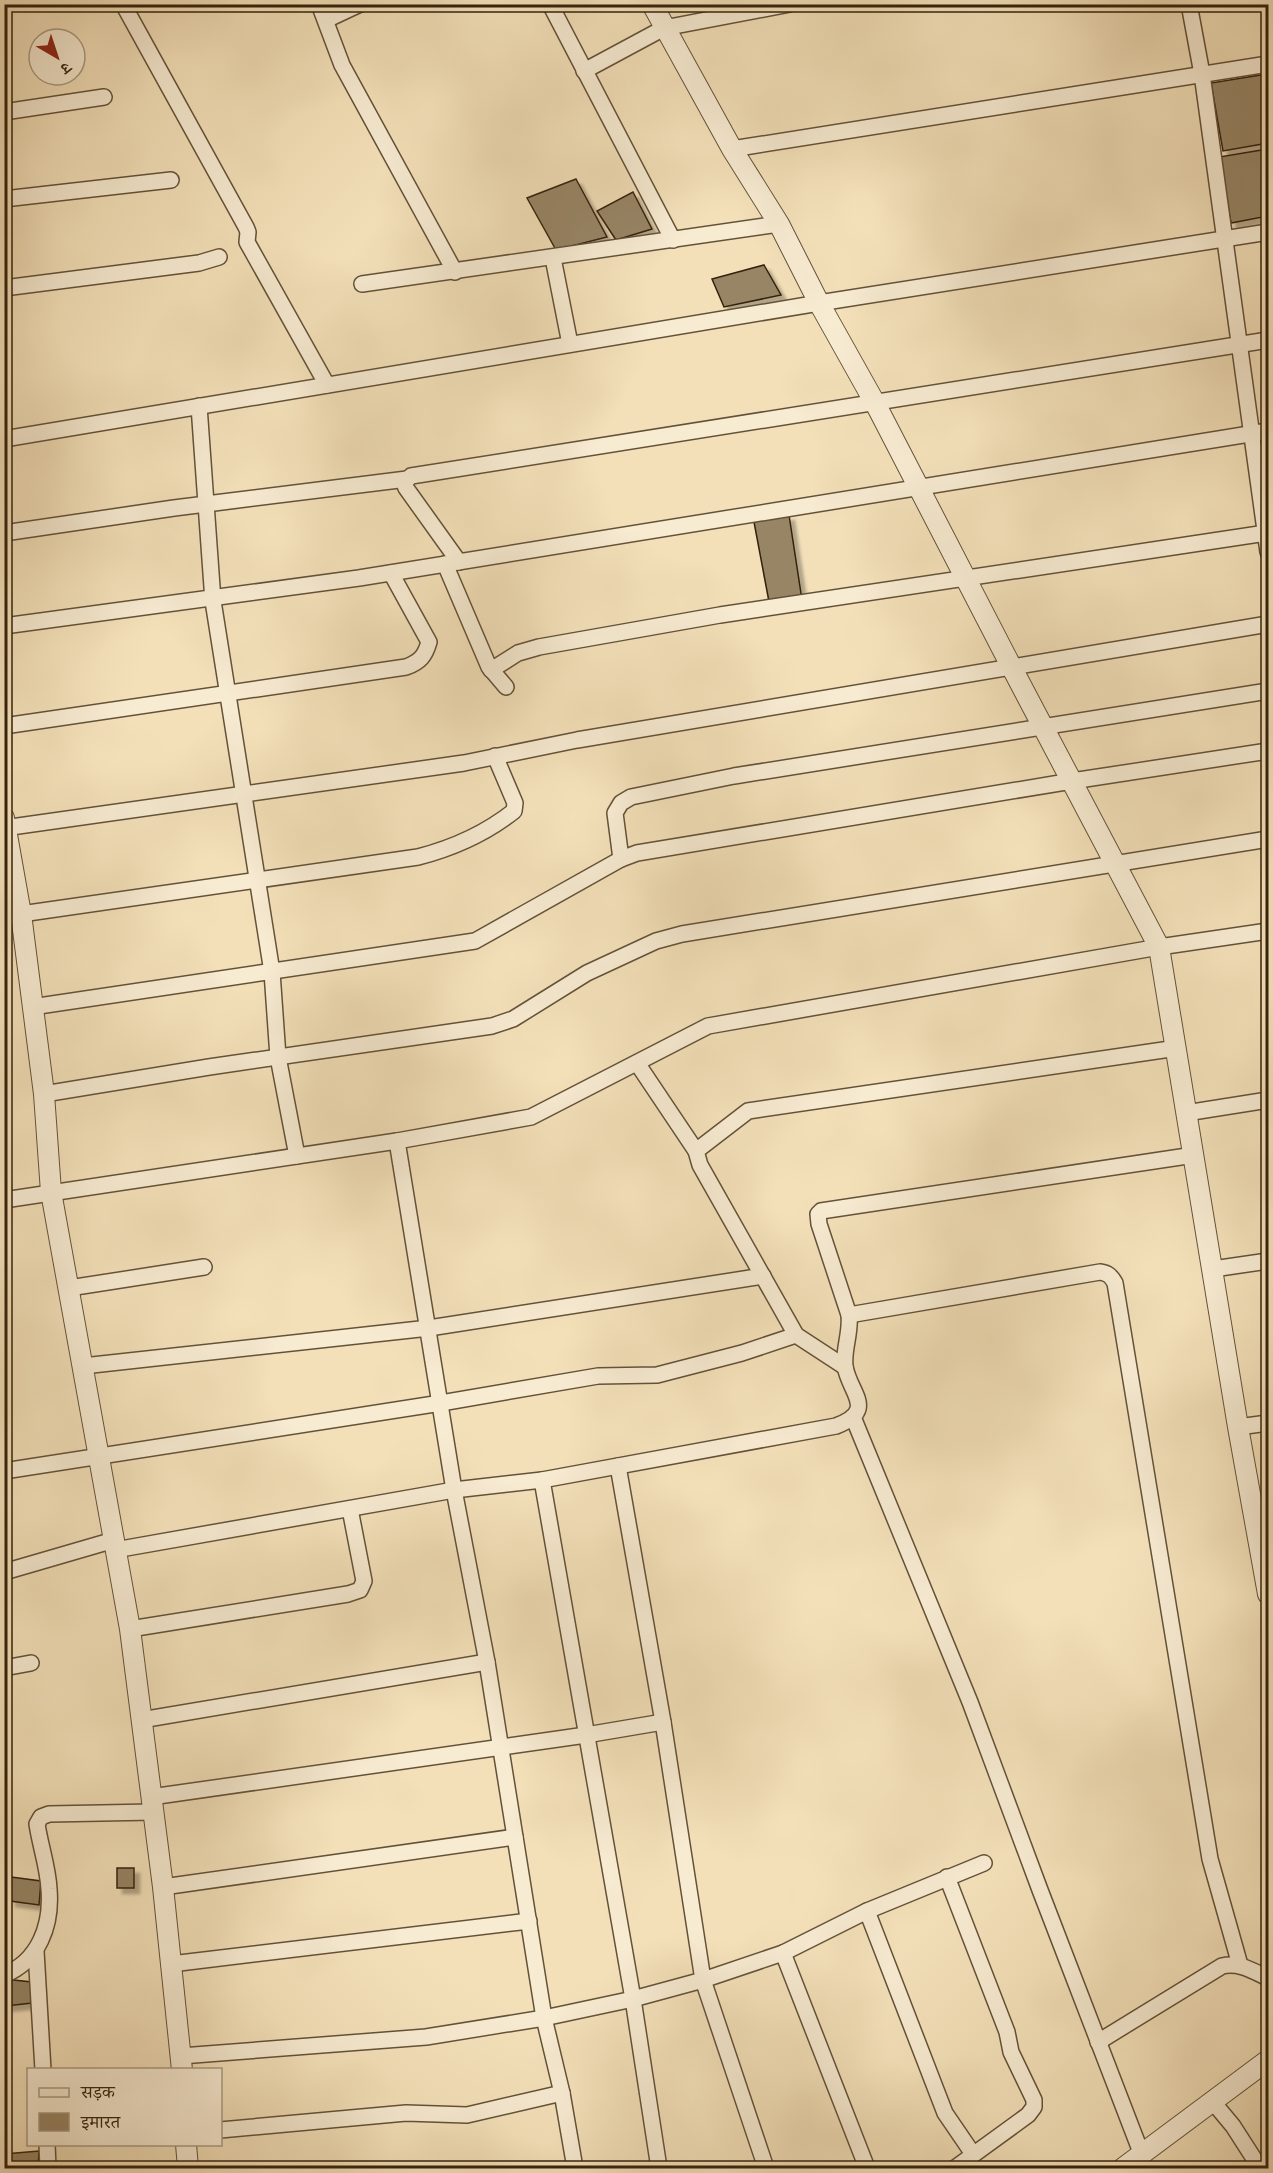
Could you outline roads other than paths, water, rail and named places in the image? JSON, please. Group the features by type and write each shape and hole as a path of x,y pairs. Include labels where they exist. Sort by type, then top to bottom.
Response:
{"street":[{"path":"123,4 246,227 247,242 327,385"},
{"path":"319,4 342,65 455,272"},
{"path":"326,20 360,4"},
{"path":"550,4 673,240"},
{"path":"652,4 732,149 779,224 1159,947 1238,1427 1268,1588"},
{"path":"584,71 664,28 759,7 790,4"},
{"path":"1189,4 1202,74 1269,552"},
{"path":"732,149 1269,64"},
{"path":"4,112 104,97"},
{"path":"4,199 171,180"},
{"path":"362,285 779,224"},
{"path":"4,439 819,303 1269,231"},
{"path":"4,288 199,262 219,257"},
{"path":"553,258 570,344"},
{"path":"4,533 407,479 417,474 1269,340"},
{"path":"199,406 214,598 272,972 278,1057 297,1156"},
{"path":"4,626 391,573 1269,431"},
{"path":"407,479 404,483 406,488 452,563 482,654 491,670 506,687"},
{"path":"491,670 518,653 539,647 720,615 930,583 966,580 1266,533"},
{"path":"4,726 406,667 417,663 425,656 429,642 391,573"},
{"path":"984,1863 867,1911 783,1953 703,1980 633,1998 544,2018 426,2037 181,2063 163,1887 130,1629 51,1192 44,1094 21,914 5,824 464,763 577,740 1269,624"},
{"path":"621,859 615,813 621,803 631,797 735,776 1269,691"},
{"path":"32,1007 475,941 621,859 637,853 1269,751"},
{"path":"21,914 418,857 446,850 464,843 514,811 515,803 495,756"},
{"path":"44,1094 492,1026 513,1019 587,973 656,941 682,934 1269,839"},
{"path":"4,1200 397,1141 531,1117 708,1026 1159,947 1269,931"},
{"path":"696,1151 748,1111 1177,1048"},
{"path":"637,1063 696,1151 700,1166 796,1335 845,1367"},
{"path":"1186,1113 1269,1100"},
{"path":"397,1141 454,1490 487,1662 544,2018 562,2093 575,2169"},
{"path":"4,1572 115,1545 350,1509 454,1490 542,1480 836,1426 853,1417 859,1408 858,1399 845,1367 850,1330 849,1315 819,1224 818,1214 821,1211 1194,1155"},
{"path":"1213,1269 1269,1261"},
{"path":"69,1288 204,1267"},
{"path":"849,1315 1100,1272 1108,1273 1112,1277 1115,1283 1141,1433 1210,1858 1240,1965"},
{"path":"83,1366 429,1328 763,1276"},
{"path":"4,1471 441,1403 598,1376 657,1375 723,1356 742,1353 796,1335"},
{"path":"853,1417 970,1702 1142,2155"},
{"path":"1238,1427 1269,1423"},
{"path":"618,1466 663,1722 703,1980 766,2169"},
{"path":"542,1480 633,1998 660,2169"},
{"path":"130,1629 348,1594 360,1590 364,1581 350,1509"},
{"path":"141,1720 487,1662"},
{"path":"4,1668 31,1664"},
{"path":"4,1975 26,1963 36,1952 45,1930 49,1889 37,1824 41,1817 49,1814 152,1804 663,1722"},
{"path":"163,1887 516,1837"},
{"path":"947,1877 1007,2032 1011,2052 1034,2100 1034,2107 1028,2115 955,2169"},
{"path":"867,1911 945,2113 973,2154"},
{"path":"171,1964 529,1921"},
{"path":"36,1952 43,2068"},
{"path":"783,1953 867,2169"},
{"path":"1098,2042 1213,1970 1230,1964 1240,1965 1269,1978"},
{"path":"1124,2169 1269,2060"},
{"path":"222,2130 406,2114 467,2115 562,2093"},
{"path":"1213,2102 1233,2126 1260,2169"},
{"path":"47,2146 48,2169"},
{"path":"186,2146 188,2169"}]}
